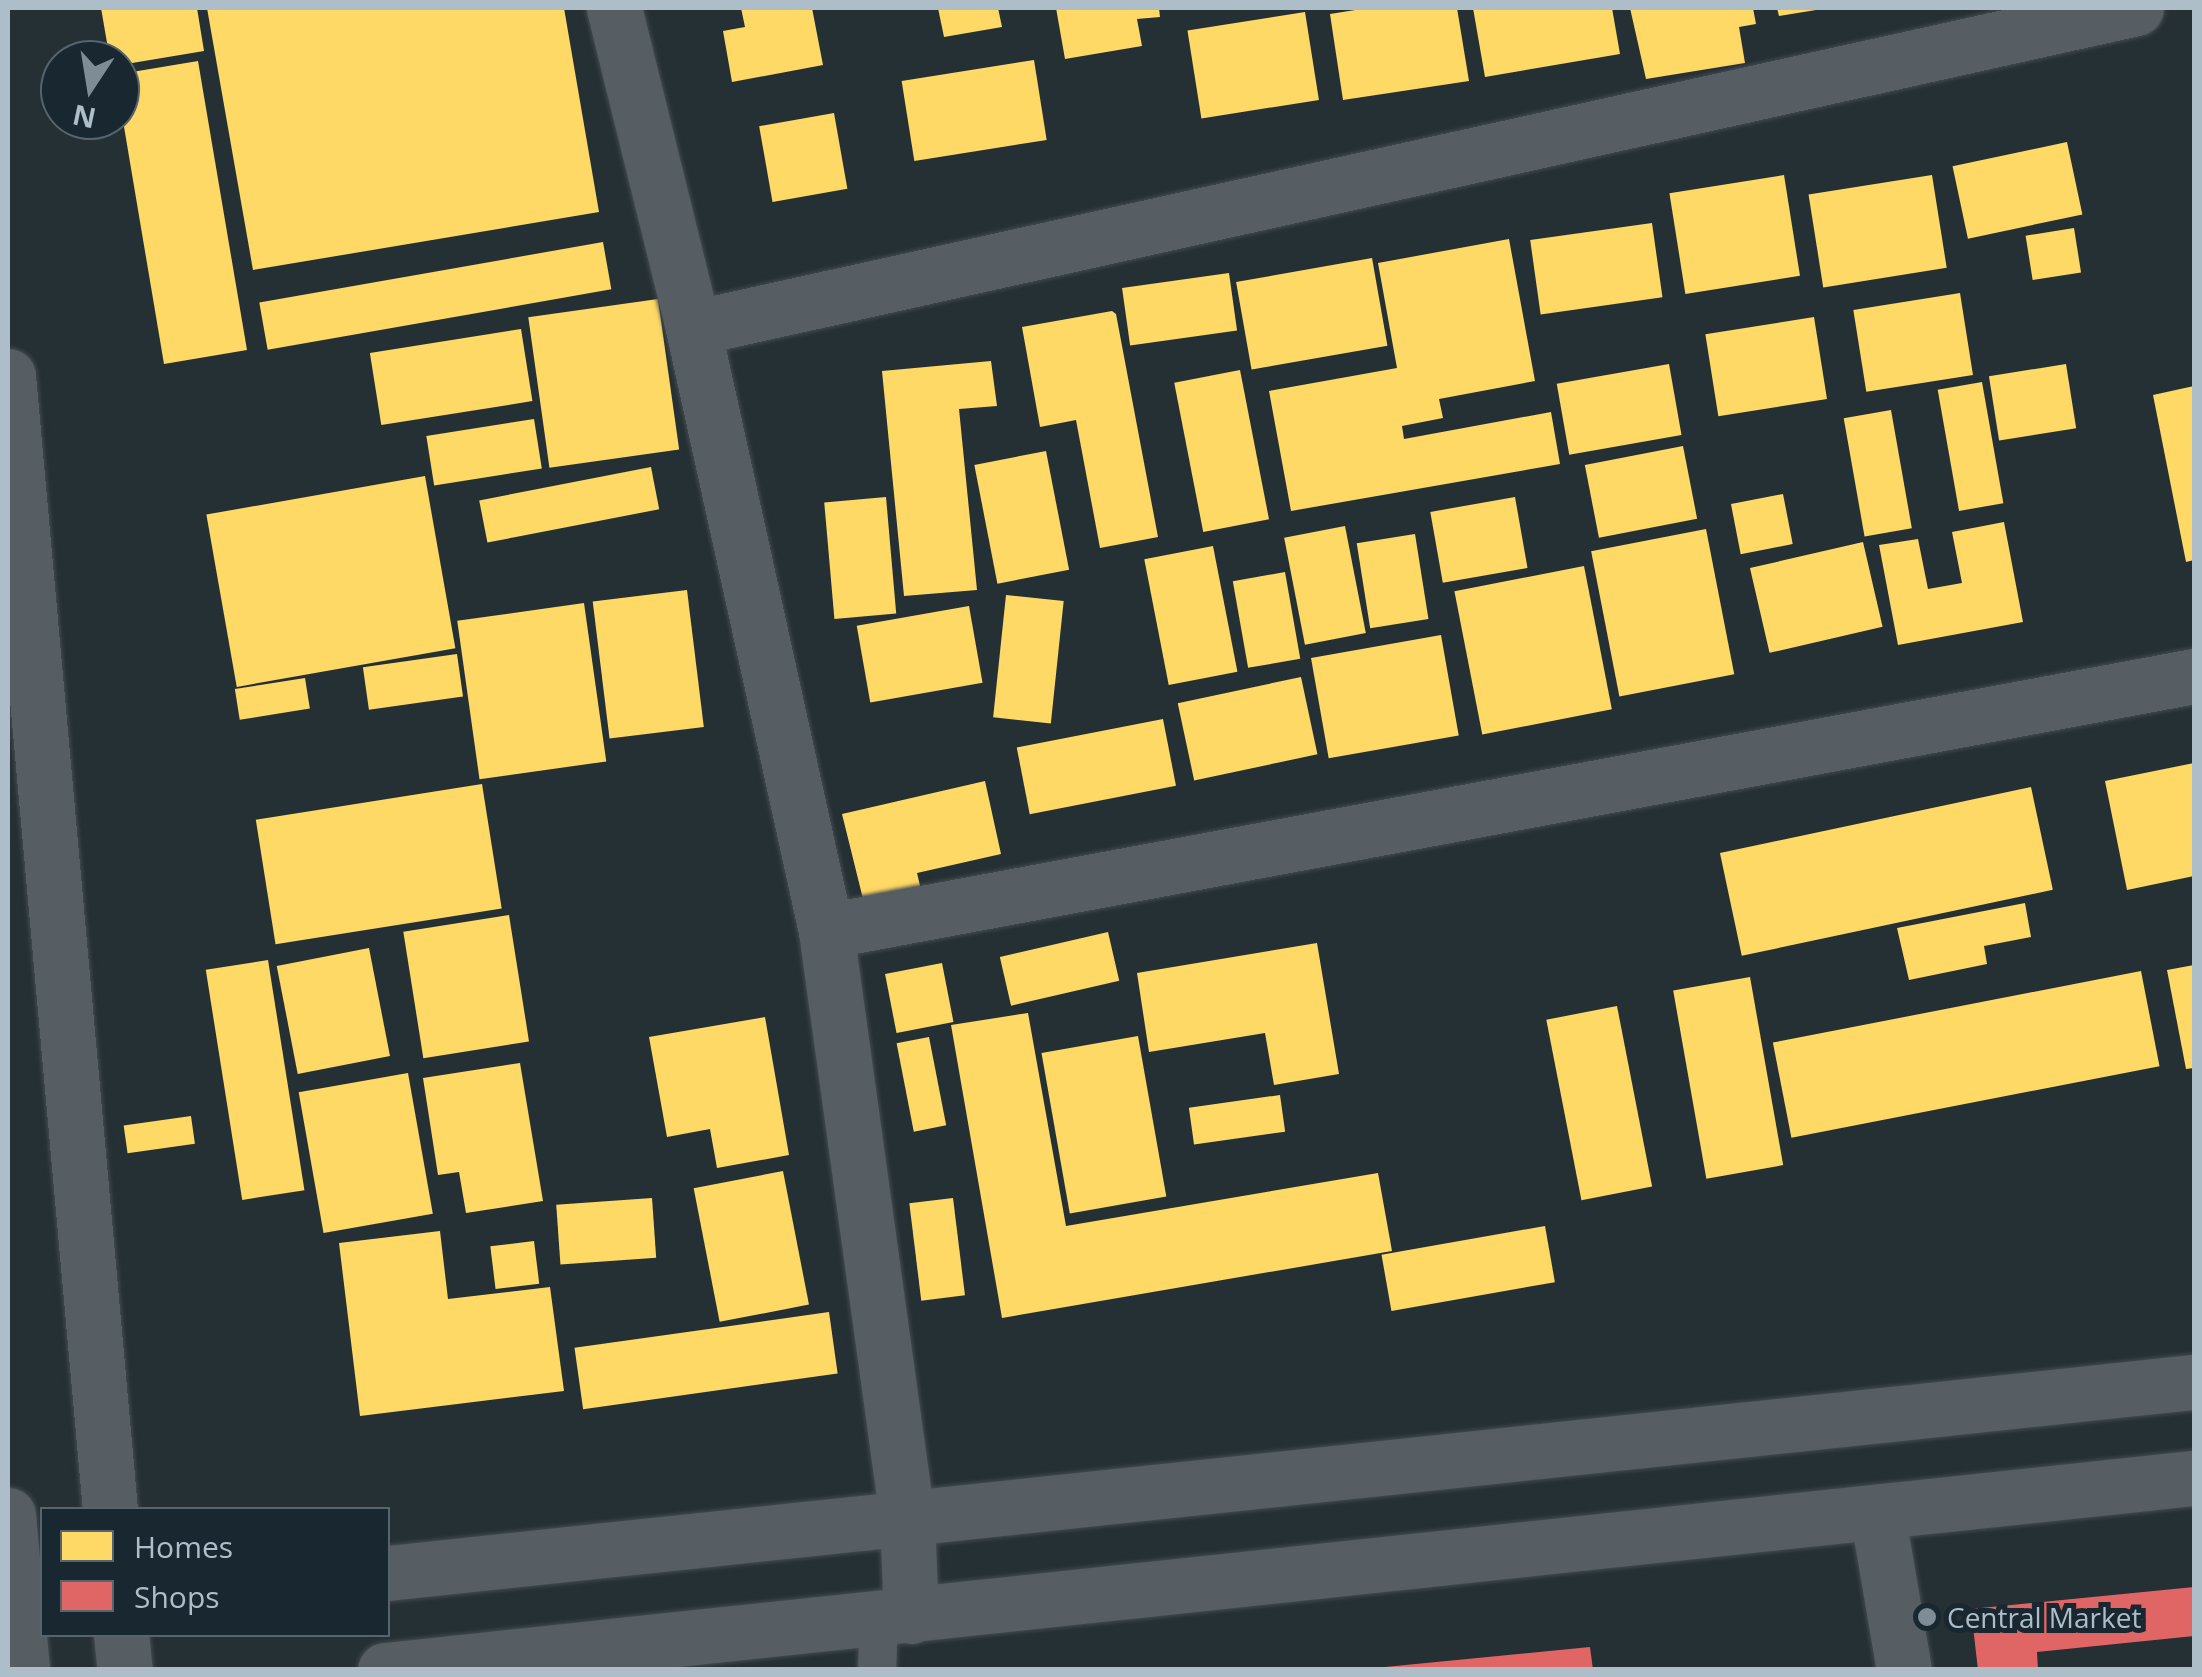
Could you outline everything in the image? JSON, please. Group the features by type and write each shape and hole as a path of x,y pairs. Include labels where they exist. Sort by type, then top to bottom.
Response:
{"street":[{"path":"614,8 692,328 826,930 907,1518 889,1635"},
{"path":"692,328 2136,8"},
{"path":"8,376 110,1507"},
{"path":"826,930 2194,679"},
{"path":"390,1573 2194,1382"},
{"path":"385,1670 889,1635 1877,1512 2194,1478"},
{"path":"1877,1512 1904,1670"},
{"path":"8,1515 22,1615 22,1670"},
{"path":"122,1637 125,1670"}],"building: Homes":[{"path":"101,8 197,8 204,51 140,62 140,40 107,40"},
{"path":"207,8 564,8 599,212 253,270"},
{"path":"741,8 812,8 823,65 732,82 723,31 745,27"},
{"path":"938,8 998,8 1002,27 944,37"},
{"path":"1056,8 1159,8 1160,17 1137,19 1142,46 1065,59"},
{"path":"1368,8 1457,8 1469,81 1343,100 1330,14"},
{"path":"1473,8 1612,8 1620,54 1485,77"},
{"path":"1630,8 1753,8 1756,24 1739,27 1745,63 1646,79"},
{"path":"1777,8 1815,8 1816,10 1779,16"},
{"path":"1305,12 1319,100 1201,119 1187,31"},
{"path":"1034,60 1047,140 914,161 902,81"},
{"path":"198,61 247,350 164,364 126,140 140,140 140,71"},
{"path":"834,113 847,189 773,202 759,126"},
{"path":"2067,142 2082,214 1968,239 1953,166"},
{"path":"1784,175 1800,276 1685,294 1669,193"},
{"path":"1932,175 1947,268 1823,287 1809,195"},
{"path":"1652,223 1662,297 1541,314 1530,240"},
{"path":"2074,228 2081,272 2033,280 2026,236"},
{"path":"1509,239 1535,381 1439,399 1443,418 1402,426 1404,439 1551,412 1560,464 1291,511 1269,391 1397,368 1378,263"},
{"path":"603,242 611,289 268,350 259,303"},
{"path":"1372,258 1387,346 1252,370 1236,282"},
{"path":"1229,273 1237,330 1130,345 1122,288"},
{"path":"1960,293 1973,375 1866,392 1853,310"},
{"path":"658,299 679,450 549,468 528,317"},
{"path":"1112,311 1116,314 1158,537 1100,548 1076,420 1040,427 1022,327"},
{"path":"1814,317 1827,399 1718,416 1705,334"},
{"path":"521,329 532,401 381,425 370,353"},
{"path":"991,361 997,406 959,409 977,590 904,596 882,371"},
{"path":"1669,364 1682,435 1569,455 1557,384"},
{"path":"2066,364 2076,428 1999,440 1989,376"},
{"path":"1240,370 1269,519 1203,532 1174,383"},
{"path":"1982,382 2003,503 1959,511 1938,390"},
{"path":"2194,386 2194,560 2186,562 2153,395"},
{"path":"1891,410 1912,528 1865,537 1844,418"},
{"path":"534,419 542,468 434,485 426,436"},
{"path":"1683,446 1697,519 1599,538 1585,465"},
{"path":"1046,451 1069,570 997,584 974,465"},
{"path":"651,467 659,509 487,543 479,500"},
{"path":"425,476 455,648 237,687 206,515"},
{"path":"1783,494 1793,544 1741,554 1731,504"},
{"path":"886,497 896,614 834,619 824,502"},
{"path":"1515,497 1528,568 1443,583 1430,512"},
{"path":"2004,522 2023,622 1898,645 1879,545 1918,539 1928,589 1962,583 1952,532"},
{"path":"1345,526 1366,633 1305,645 1284,538"},
{"path":"1706,529 1734,674 1619,697 1591,551"},
{"path":"1415,534 1428,619 1370,628 1357,543"},
{"path":"1863,542 1883,627 1770,653 1750,568"},
{"path":"1213,546 1237,672 1169,685 1144,559"},
{"path":"1584,566 1612,709 1482,735 1454,591"},
{"path":"1285,572 1300,659 1248,668 1233,581"},
{"path":"687,590 704,727 610,739 593,602"},
{"path":"1006,595 1064,601 1051,723 993,717"},
{"path":"584,603 606,761 480,779 457,621"},
{"path":"969,606 983,683 870,703 857,626"},
{"path":"1441,635 1459,735 1329,758 1311,658"},
{"path":"457,654 463,697 369,710 363,667"},
{"path":"1301,677 1317,754 1194,780 1178,703"},
{"path":"305,678 310,709 240,720 235,689"},
{"path":"1163,719 1176,786 1030,814 1017,747"},
{"path":"2194,763 2194,876 2127,890 2105,781"},
{"path":"985,781 1001,854 917,873 922,894 865,907 842,814"},
{"path":"482,784 502,908 276,944 256,820"},
{"path":"2031,787 2053,890 1742,956 1720,853"},
{"path":"2025,903 2031,937 1984,946 1987,964 1909,980 1897,928"},
{"path":"509,915 529,1041 423,1058 403,932"},
{"path":"1108,932 1119,981 1011,1006 1000,957"},
{"path":"1317,943 1339,1074 1274,1085 1265,1033 1149,1052 1137,973"},
{"path":"369,948 390,1056 298,1074 277,966"},
{"path":"268,960 304,1190 242,1200 206,970"},
{"path":"942,963 953,1022 897,1033 885,974"},
{"path":"2194,965 2194,1068 2186,1069 2167,970"},
{"path":"2141,971 2160,1066 1791,1138 1773,1043"},
{"path":"1750,977 1783,1165 1706,1179 1673,991"},
{"path":"1617,1006 1652,1187 1581,1200 1546,1020"},
{"path":"1028,1013 1066,1226 1378,1173 1392,1251 1002,1318 951,1025"},
{"path":"765,1017 789,1155 717,1168 710,1129 667,1137 649,1037"},
{"path":"1138,1036 1166,1197 1070,1214 1041,1053"},
{"path":"929,1037 946,1125 914,1132 897,1043"},
{"path":"520,1063 543,1201 466,1213 459,1172 438,1175 423,1078"},
{"path":"408,1073 433,1214 324,1233 299,1092"},
{"path":"1280,1095 1285,1132 1194,1144 1189,1108"},
{"path":"191,1116 195,1144 128,1153 124,1125"},
{"path":"783,1171 809,1305 720,1322 694,1188"},
{"path":"652,1198 656,1258 560,1265 556,1205"},
{"path":"953,1198 965,1295 921,1301 909,1203"},
{"path":"1545,1226 1555,1282 1391,1311 1382,1255"},
{"path":"440,1231 448,1299 550,1287 564,1391 360,1416 339,1243"},
{"path":"534,1241 539,1284 496,1289 490,1246"},
{"path":"829,1312 838,1373 583,1409 575,1348"}],"building: Shops":[{"path":"2194,1587 2194,1636 2037,1652 2038,1670 1978,1670 1971,1609"},
{"path":"1590,1647 1593,1670 1385,1670 1385,1667"}],"place":[{"name":"Central Market","path":"1927,1617"}]}
